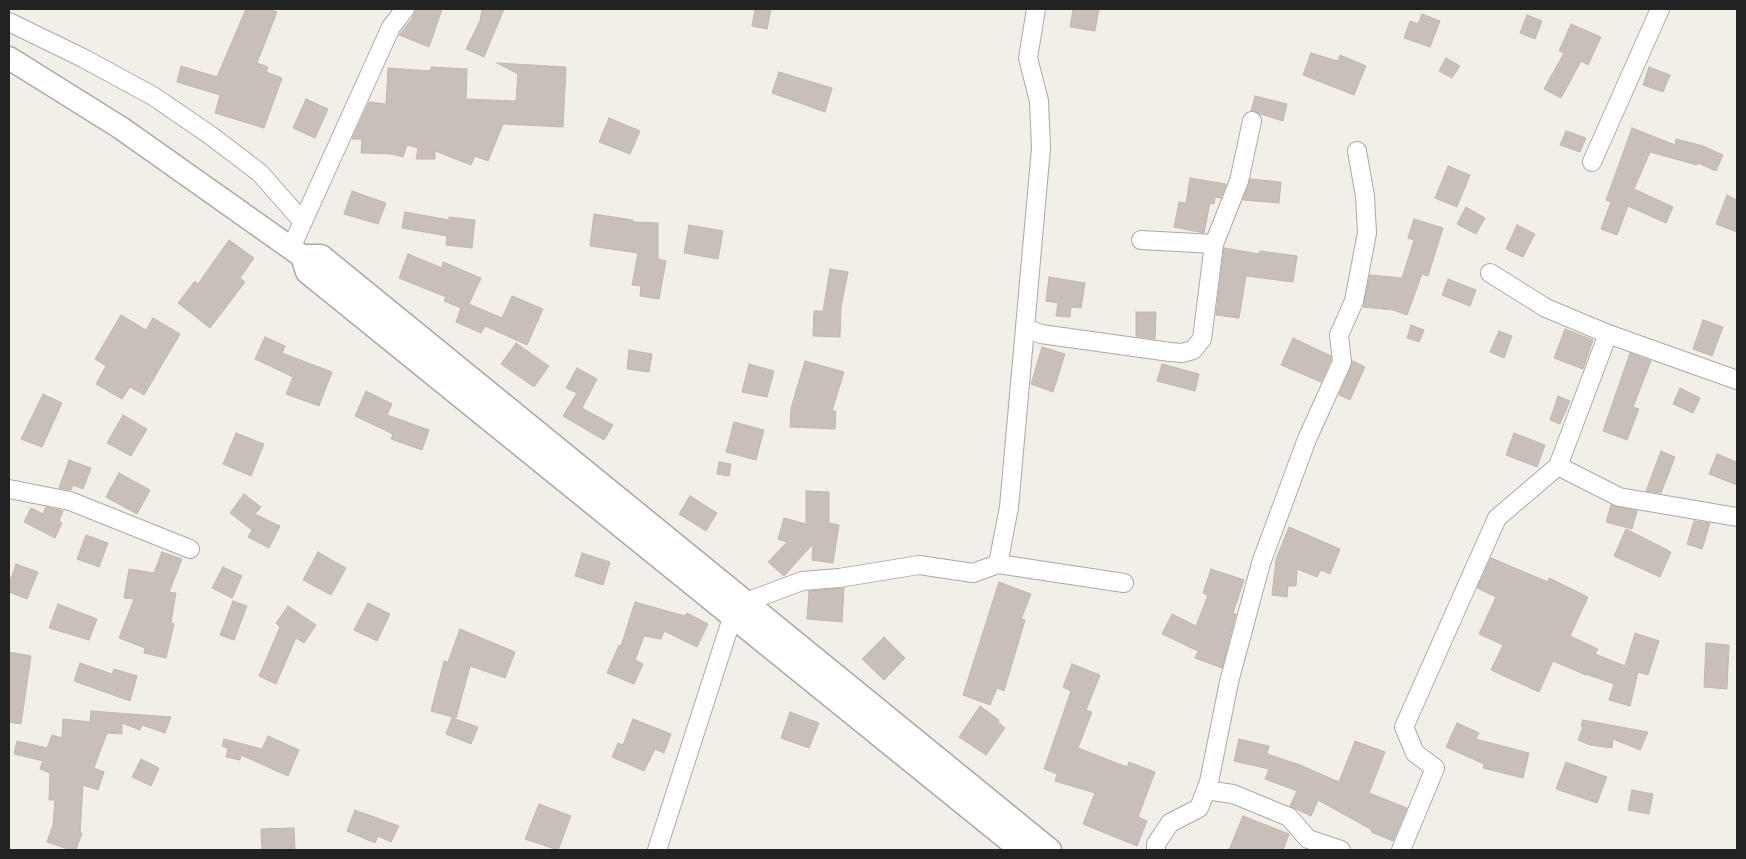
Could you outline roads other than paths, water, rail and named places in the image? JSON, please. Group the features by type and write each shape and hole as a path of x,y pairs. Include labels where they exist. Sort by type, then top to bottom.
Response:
{"street":[{"path":"296,252 303,222 391,27 405,9"},
{"path":"998,564 1009,507 1041,148 1039,100 1028,58 1036,9"},
{"path":"1592,162 1660,9"},
{"path":"9,22 83,58 153,96 210,135 260,173 303,222"},
{"path":"9,58 120,128 296,252 321,256 1021,850"},
{"path":"1024,328 1040,334 1170,352 1182,353 1193,350 1202,340 1214,244 1239,181 1252,121"},
{"path":"1156,850 1156,844 1170,823 1199,808 1206,790 1230,682 1261,563 1307,439 1342,362 1339,335 1354,301 1367,233 1364,196 1356,151"},
{"path":"1141,240 1214,244"},
{"path":"1490,274 1546,308 1608,334 1737,380"},
{"path":"1401,850 1435,768 1415,753 1404,727 1497,518 1558,466 1608,334"},
{"path":"1558,466 1619,497 1737,517"},
{"path":"9,489 70,501 190,549"},
{"path":"657,850 739,609 802,581 839,578 919,565 973,573 998,564 1124,583"},
{"path":"739,609 1050,850"},
{"path":"1206,790 1233,794 1289,817 1308,839 1341,850"}]}
